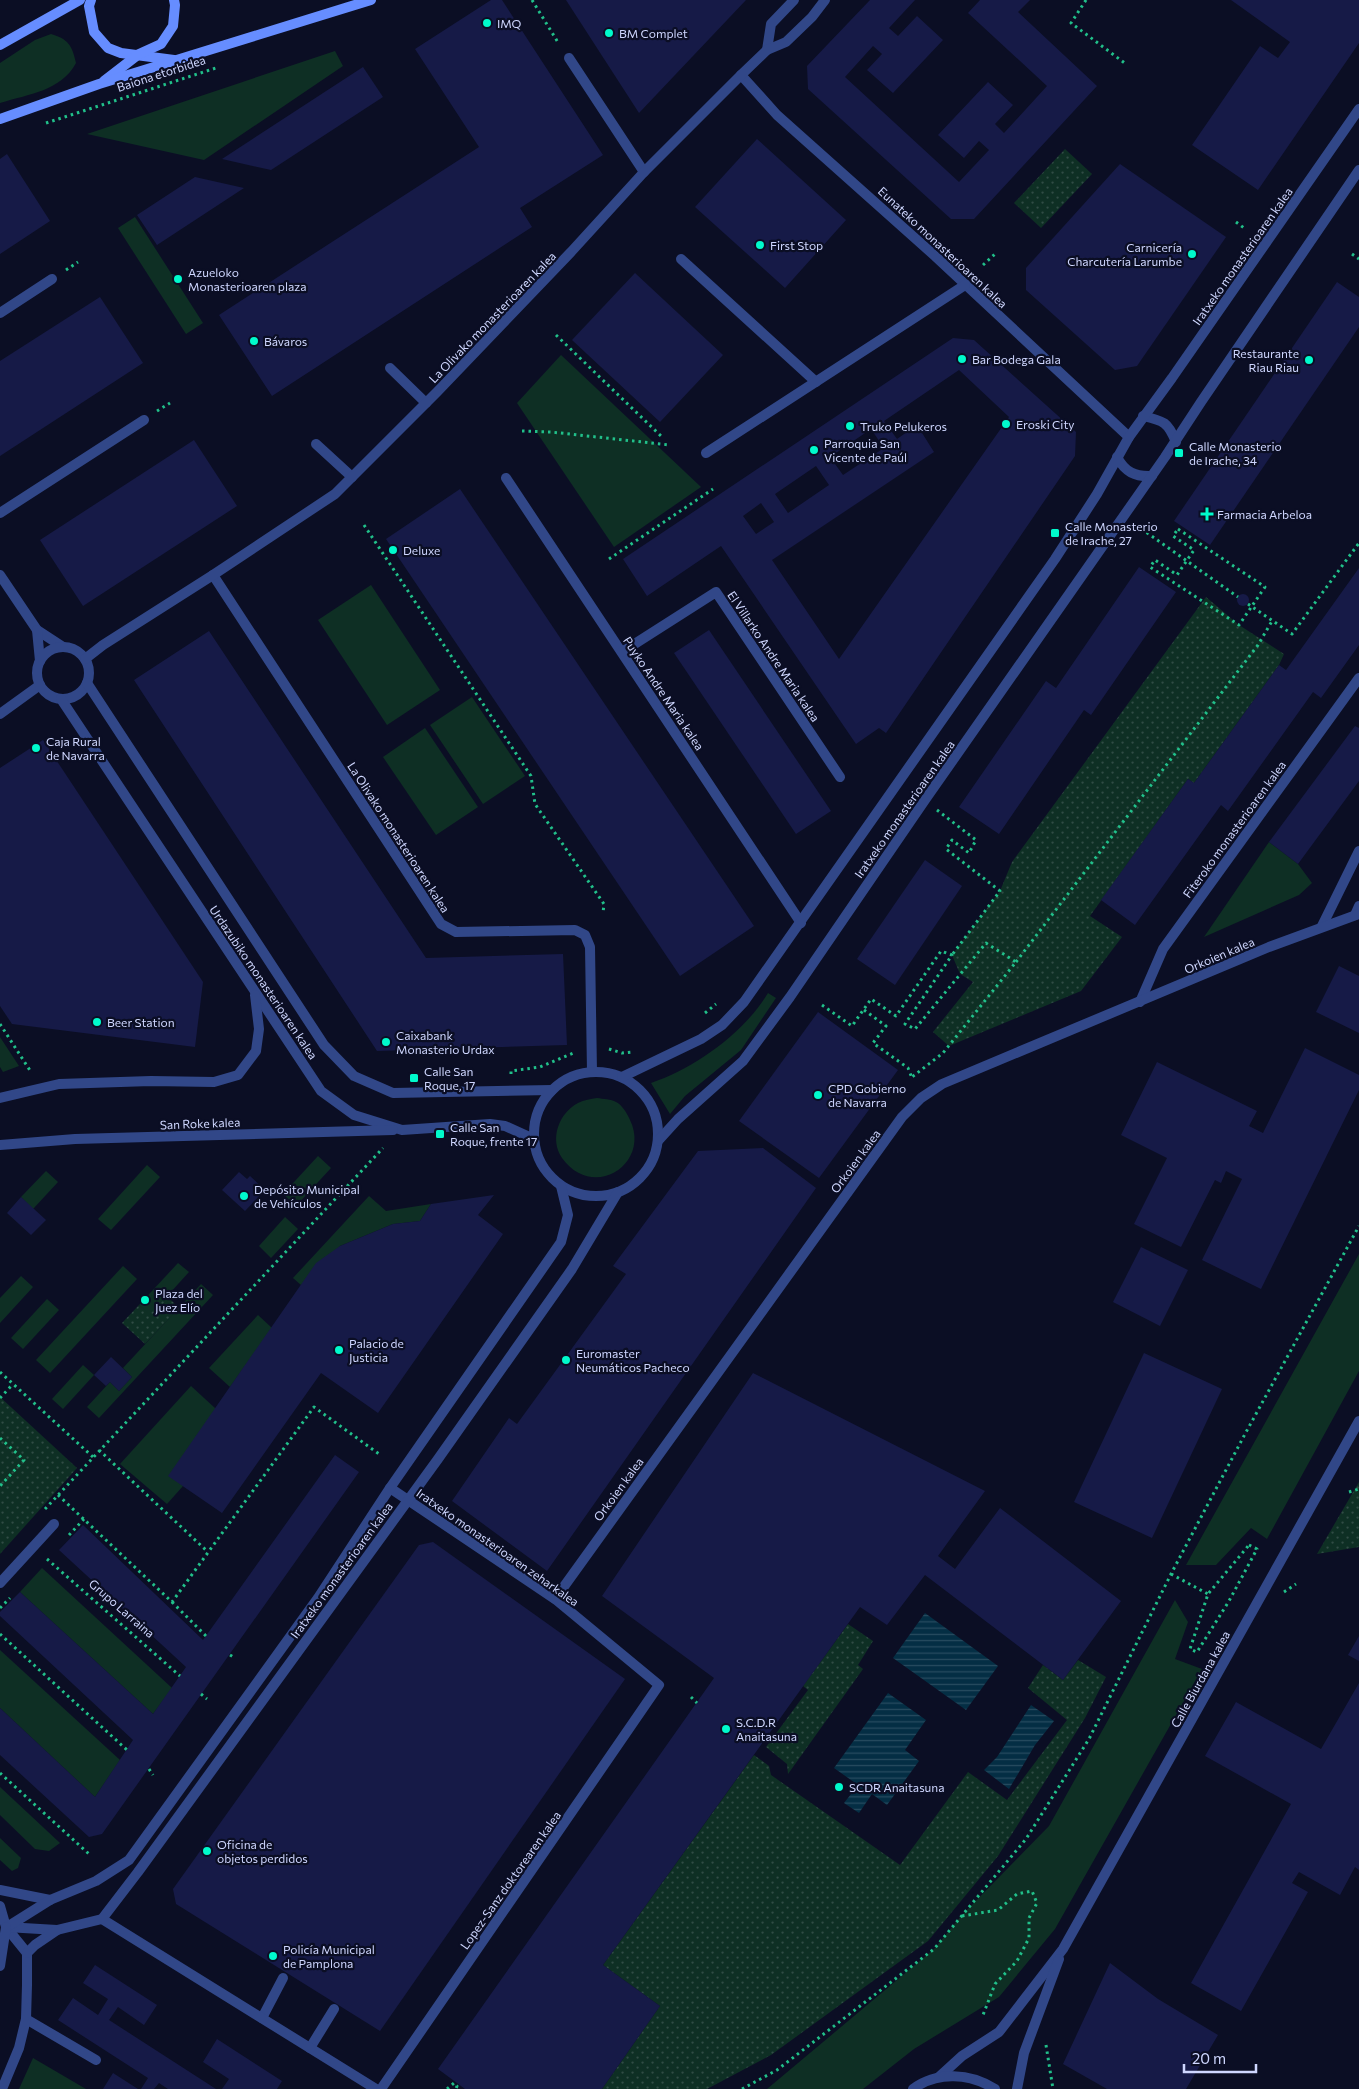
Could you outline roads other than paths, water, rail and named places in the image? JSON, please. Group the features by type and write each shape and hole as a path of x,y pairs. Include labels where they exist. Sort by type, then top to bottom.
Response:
{"main road":[{"path":"0,45 80,0"},
{"name":"Baiona etorbidea","path":"91,0 89,6 94,32 108,48 121,53 139,54"},
{"name":"Baiona etorbidea","path":"99,84 139,54 161,44 173,26 174,0"},
{"name":"Baiona etorbidea","path":"0,119 99,84 371,0"},
{"path":"139,54 177,61"}],"street":[{"path":"768,50 771,24 794,0"},
{"name":"La Olivako monasterioaren kalea","path":"85,659 103,645 335,494 426,403 571,252 644,172 768,50 786,42 812,17 825,0"},
{"path":"569,58 644,172"},
{"name":"Eunateko monasterioaren kalea","path":"741,75 777,115 1129,437"},
{"name":"Iratxeko monasterioaren kalea","path":"622,1077 692,1045 722,1025 744,1002 1055,560 1097,494 1129,437 1178,370 1359,109"},
{"name":"Iratxeko monasterioaren kalea","path":"658,1141 678,1120 743,1061 767,1029 1176,442 1200,402 1359,170"},
{"path":"681,259 816,382"},
{"path":"0,313 52,279"},
{"path":"706,452 965,285"},
{"path":"390,368 426,403"},
{"path":"1144,416 1166,423 1176,442"},
{"path":"0,513 144,420"},
{"path":"316,444 352,478"},
{"path":"1117,457 1122,467 1130,473 1152,476"},
{"name":"Puyko Andre Maria kalea","path":"506,478 801,923"},
{"path":"0,575 36,630 63,648 79,653 85,659 89,675 87,683 76,695 61,699 52,697 40,686 37,669 40,661 50,651 63,648"},
{"name":"La Olivako monasterioaren kalea","path":"213,575 441,924 456,932 575,930 585,935 590,947 592,1072"},
{"name":"El Villarko Andre Maria kalea","path":"622,652 716,592 840,777"},
{"path":"36,630 40,661"},
{"name":"Fiteroko monasterioaren kalea","path":"1140,1002 1163,949 1359,678"},
{"name":"Urdazubiko monasterioaren kalea","path":"87,683 324,1045 354,1076 393,1093 552,1090"},
{"path":"0,714 40,686"},
{"name":"Urdazubiko monasterioaren kalea","path":"61,699 321,1091 354,1115 402,1130 490,1124 505,1126 534,1139"},
{"path":"1322,926 1359,851"},
{"name":"Orkoien kalea","path":"555,1599 902,1117 921,1098 942,1084 1322,926 1358,913"},
{"path":"0,1098 59,1084 151,1081 214,1082 238,1075 256,1051 259,1029 255,994"},
{"path":"582,1073 611,1073 622,1077 638,1088 650,1104 657,1122 658,1141 653,1157 645,1172 633,1184 618,1192 598,1196 579,1194 561,1186 547,1173 538,1157 534,1139 535,1121 541,1104 552,1090 566,1079 582,1073"},
{"name":"San Roke kalea","path":"0,1145 5,1143 75,1139 402,1130"},
{"name":"Iratxeko monasterioaren kalea","path":"6,1927 50,1900 96,1881 129,1860 318,1598 390,1488 561,1242 568,1215 561,1186"},
{"name":"Iratxeko monasterioaren kalea","path":"102,1919 408,1499 572,1269 618,1192"},
{"name":"Calle Biurdana kalea","path":"939,2077 962,2056 999,2032 1063,1949 1359,1421"},
{"name":"Iratxeko monasterioaren zeharkalea","path":"390,1488 555,1599 659,1685"},
{"path":"0,1583 54,1524"},
{"name":"Lopez-Sanz doktorearen kalea","path":"381,2089 659,1685"},
{"path":"0,1890 50,1900"},
{"path":"0,1906 6,1927 27,1952 26,2019 19,2048 2,2089"},
{"path":"6,1927 58,1930 102,1919 376,2089"},
{"path":"0,1966 6,1927"},
{"path":"27,1952 58,1930"},
{"name":"Calle Biurdana kalea","path":"1017,2089 1024,2053 1063,1949"},
{"path":"262,2018 283,1978"},
{"path":"310,2048 334,2009"},
{"path":"26,2019 96,2060"},
{"path":"913,2089 919,2084 939,2077 962,2076 984,2082 995,2089"}],"water":[{"path":"925,1613 998,1666 966,1710 893,1658"},
{"path":"888,1693 926,1720 905,1750 919,1761 887,1805 872,1794 859,1813 844,1803 858,1785 834,1768"},
{"path":"1031,1705 1054,1721 1035,1745 1009,1789 984,1770 997,1757"}],"place":[{"name":"IMQ","path":"487,23"},
{"name":"BM Complet","path":"609,33"},
{"name":"First Stop","path":"760,245"},
{"name":"Carnicería Charcutería Larumbe","path":"1192,254"},
{"name":"Azueloko Monasterioaren plaza","path":"178,279"},
{"name":"Bávaros","path":"254,341"},
{"name":"Bar Bodega Gala","path":"962,359"},
{"name":"Restaurante Riau Riau","path":"1309,360"},
{"name":"Eroski City","path":"1006,424"},
{"name":"Truko Pelukeros","path":"850,426"},
{"name":"Parroquia San Vicente de Paúl","path":"814,450"},
{"name":"Calle Monasterio de Irache, 34","path":"1179,453"},
{"name":"Farmacia Arbeloa","path":"1207,514"},
{"name":"Calle Monasterio de Irache, 27","path":"1055,533"},
{"name":"Deluxe","path":"393,550"},
{"name":"Caja Rural de Navarra","path":"36,748"},
{"name":"Beer Station","path":"97,1022"},
{"name":"Caixabank Monasterio Urdax","path":"386,1042"},
{"name":"Calle San Roque, 17","path":"414,1078"},
{"name":"CPD Gobierno de Navarra","path":"818,1095"},
{"name":"Calle San Roque, frente 17","path":"440,1134"},
{"name":"Depósito Municipal de Vehículos","path":"244,1196"},
{"name":"Plaza del Juez Elío","path":"145,1300"},
{"name":"Palacio de Justicia","path":"339,1350"},
{"name":"Euromaster Neumáticos Pacheco","path":"566,1360"},
{"name":"S.C.D.R Anaitasuna","path":"726,1729"},
{"name":"SCDR Anaitasuna","path":"839,1787"},
{"name":"Oficina de objetos perdidos","path":"207,1851"},
{"name":"Policía Municipal de Pamplona","path":"273,1956"}]}
